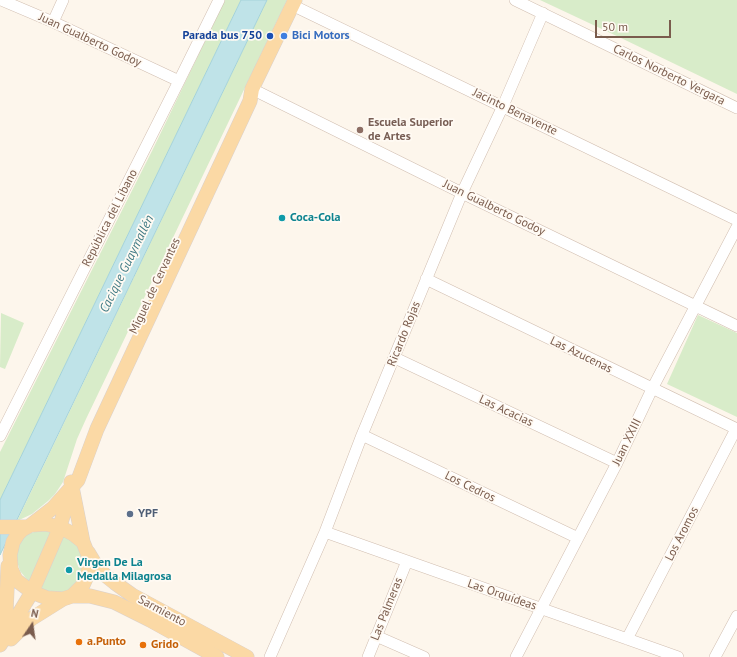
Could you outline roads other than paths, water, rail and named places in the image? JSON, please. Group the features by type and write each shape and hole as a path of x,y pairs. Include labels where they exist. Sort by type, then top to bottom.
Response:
{"main road":[{"name":"Miguel de Cervantes","path":"7,566 16,538 22,530 18,526 54,508 78,480 97,429 250,101 252,89 294,3"},
{"name":"Miguel de Cervantes","path":"0,645 32,592 60,527 72,488"},
{"path":"0,651 31,619 68,597 83,585 88,574 89,562 72,488"},
{"path":"18,526 45,524 60,527 68,531 85,547"},
{"name":"Sarmiento","path":"85,547 97,567 115,583 132,595 248,657"},
{"path":"0,632 6,608 7,566"},
{"name":"Sarmiento","path":"7,566 19,583 32,592 47,598 90,596 114,602 145,617 217,657"}],"street":[{"name":"Juan Gualberto Godoy","path":"1,0 53,22 179,81"},
{"path":"53,22 63,0"},
{"name":"República del Líbano","path":"0,436 219,0"},
{"name":"Carlos Norberto Vergara","path":"515,0 737,108"},
{"name":"Jacinto Benavente","path":"294,3 737,220"},
{"name":"Ricardo Rojas","path":"270,657 325,532 362,435 462,193 503,106 543,13"},
{"name":"Juan Gualberto Godoy","path":"252,89 462,193 737,326"},
{"name":"Juan XXIII","path":"516,657 617,463 652,389 737,227"},
{"name":"Las Azucenas","path":"426,279 736,429"},
{"name":"Las Acacias","path":"395,358 617,463"},
{"name":"Los Aromos","path":"627,639 736,429"},
{"name":"Los Cedros","path":"362,435 578,538"},
{"name":"Las Orquídeas","path":"325,532 678,657"},
{"name":"Las Palmeras","path":"368,657 407,561"},
{"path":"715,657 737,616"},
{"path":"376,636 424,657"}],"water":[{"name":"Cacique Guaymallén","path":"241,0 267,0 0,555 0,500"}],"place":[{"name":"Parada bus 750","path":"270,36"},
{"name":"Bici Motors","path":"284,36"},
{"name":"Escuela Superior de Artes","path":"360,130"},
{"name":"Coca-Cola","path":"282,218"},
{"name":"YPF","path":"130,514"},
{"name":"Virgen De La Medalla Milagrosa","path":"69,570"},
{"name":"a.Punto","path":"79,642"},
{"name":"Grido","path":"143,645"}]}
